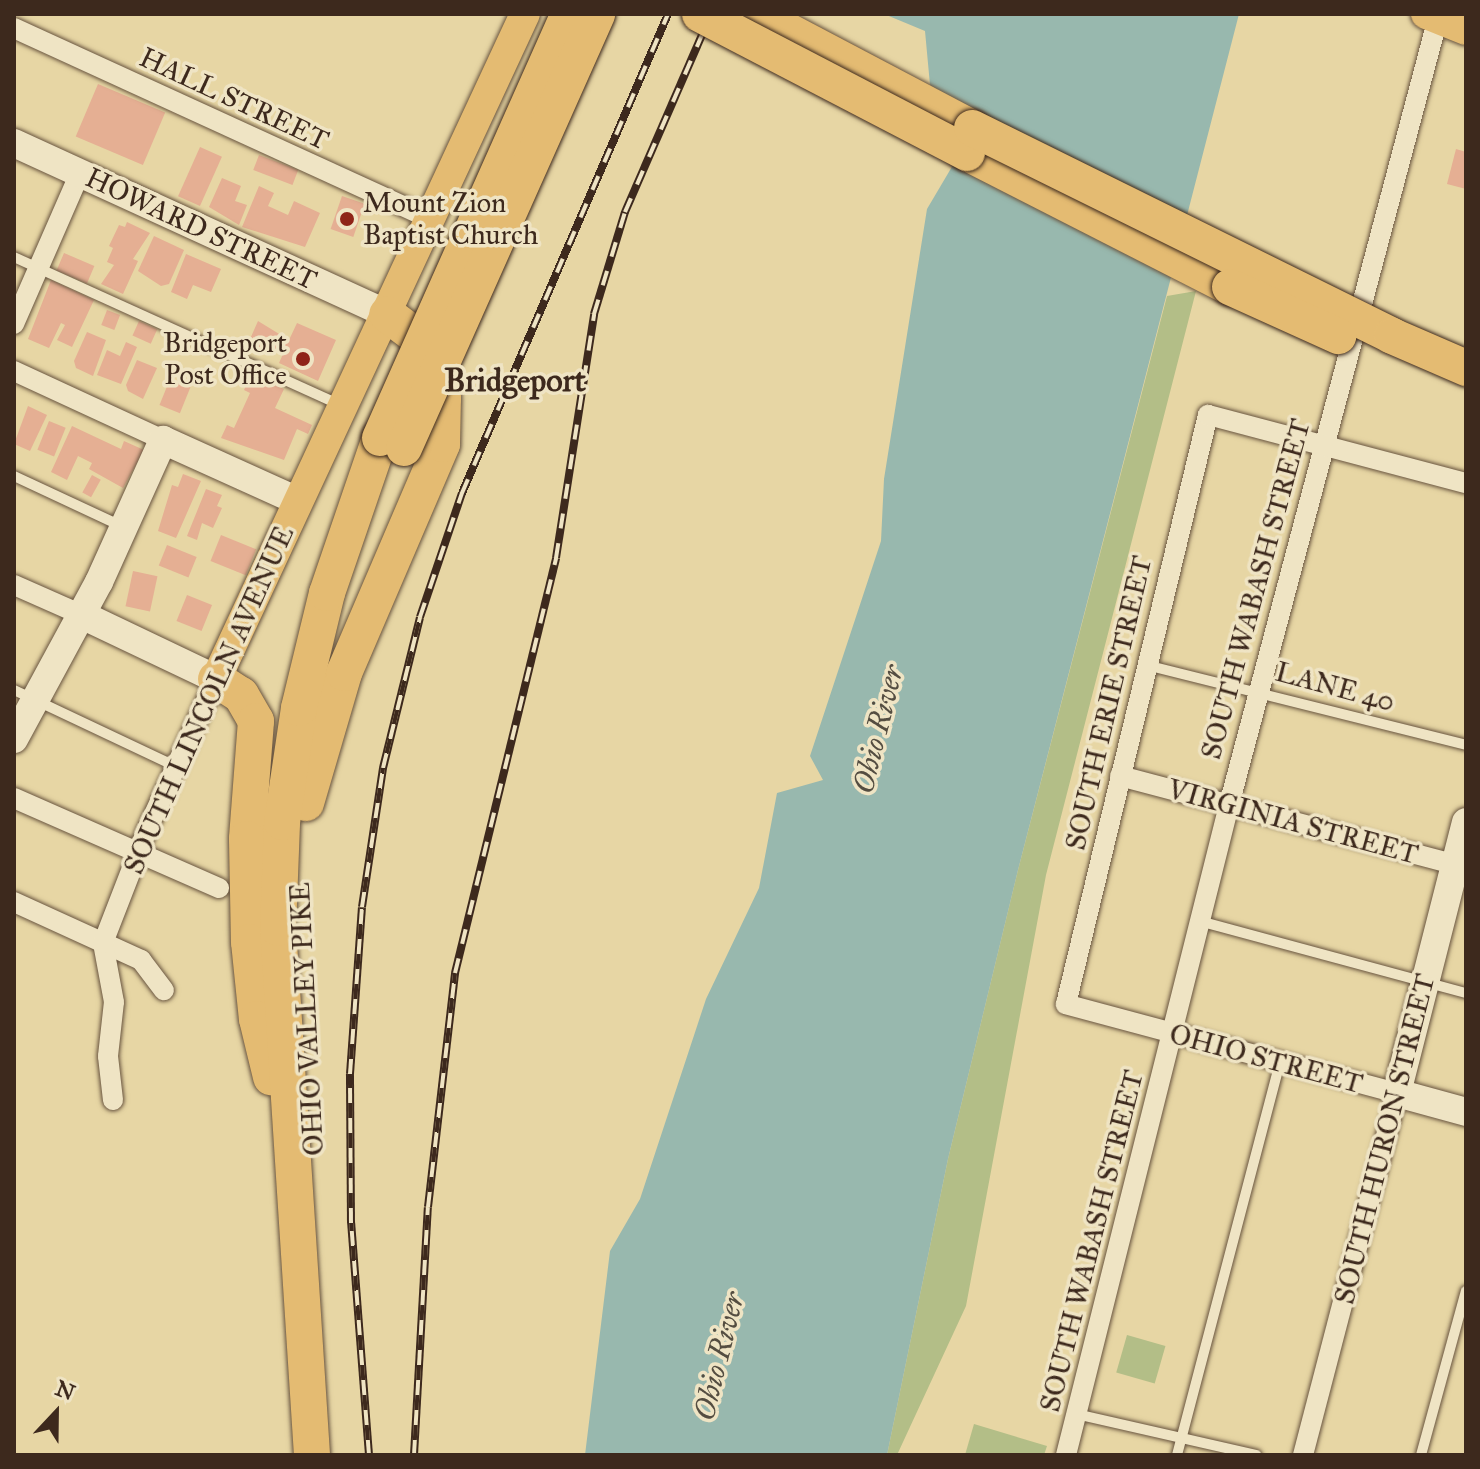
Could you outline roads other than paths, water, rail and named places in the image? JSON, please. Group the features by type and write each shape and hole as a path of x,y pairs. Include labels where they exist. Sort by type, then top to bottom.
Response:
{"highway":[{"name":"OHIO VALLEY PIKE","path":"312,1455 278,928 282,822 299,708 327,593 569,14"},
{"name":"OHIO VALLEY PIKE","path":"336,1455 297,929 301,824 318,713 345,602 392,443 597,14"},
{"path":"700,14 1466,368"},
{"path":"756,14 969,140 1230,287 1466,394"},
{"path":"301,824 321,737 344,673 442,444 443,398 433,366 416,336 387,314"},
{"path":"216,679 241,695 256,721 247,839 249,942 257,1019 293,1168"}],"main road":[{"name":"SOUTH LINCOLN AVENUE","path":"216,679 525,14"},
{"path":"1432,16 1466,30"}],"street":[{"name":"SOUTH WABASH STREET","path":"1066,1455 1199,921 1432,16"},
{"name":"HALL STREET","path":"14,28 432,219"},
{"name":"HOWARD STREET","path":"14,143 387,314"},
{"path":"14,324 80,173"},
{"path":"14,371 298,501"},
{"name":"SOUTH ERIE STREET","path":"1066,1004 1208,415 1322,449"},
{"path":"14,739 25,696 82,615 163,440"},
{"path":"1322,449 1466,483"},
{"path":"14,585 216,679"},
{"name":"SOUTH LINCOLN AVENUE","path":"103,943 138,852 216,679"},
{"name":"VIRGINIA STREET","path":"1120,776 1460,865"},
{"path":"14,798 219,888"},
{"name":"SOUTH HURON STREET","path":"1303,1455 1425,982 1460,865 1466,822"},
{"path":"14,902 141,960 164,990"},
{"path":"103,943 114,1002 108,1056 113,1100"},
{"name":"OHIO STREET","path":"1066,1004 1466,1112"}],"lane":[{"path":"14,257 344,407"},
{"path":"14,476 122,527"},
{"name":"LANE 40","path":"1146,665 1466,745"},
{"path":"25,696 175,766"},
{"path":"1199,921 1466,993"},
{"path":"1177,1455 1280,1062"},
{"path":"1421,1455 1466,1291"},
{"path":"1076,1414 1256,1455"}],"water":[{"name":"Ohio River","path":"884,14 1239,14 1018,870 948,1159 887,1455 585,1455 610,1251 640,1199 706,999 759,888 777,793 823,780 810,756 881,541 884,479 927,209 979,121 930,85 925,31"}],"railway":[{"path":"369,1455 351,1223 350,1074 362,907 383,768 420,617 462,493 668,14"},
{"path":"414,1455 428,1207 455,973 556,558 594,314 625,212 711,14"}],"place":[{"name":"Mount Zion Baptist Church","path":"347,219"},
{"name":"Bridgeport Post Office","path":"303,359"}],"district":[{"name":"Bridgeport","path":"515,381"}]}
